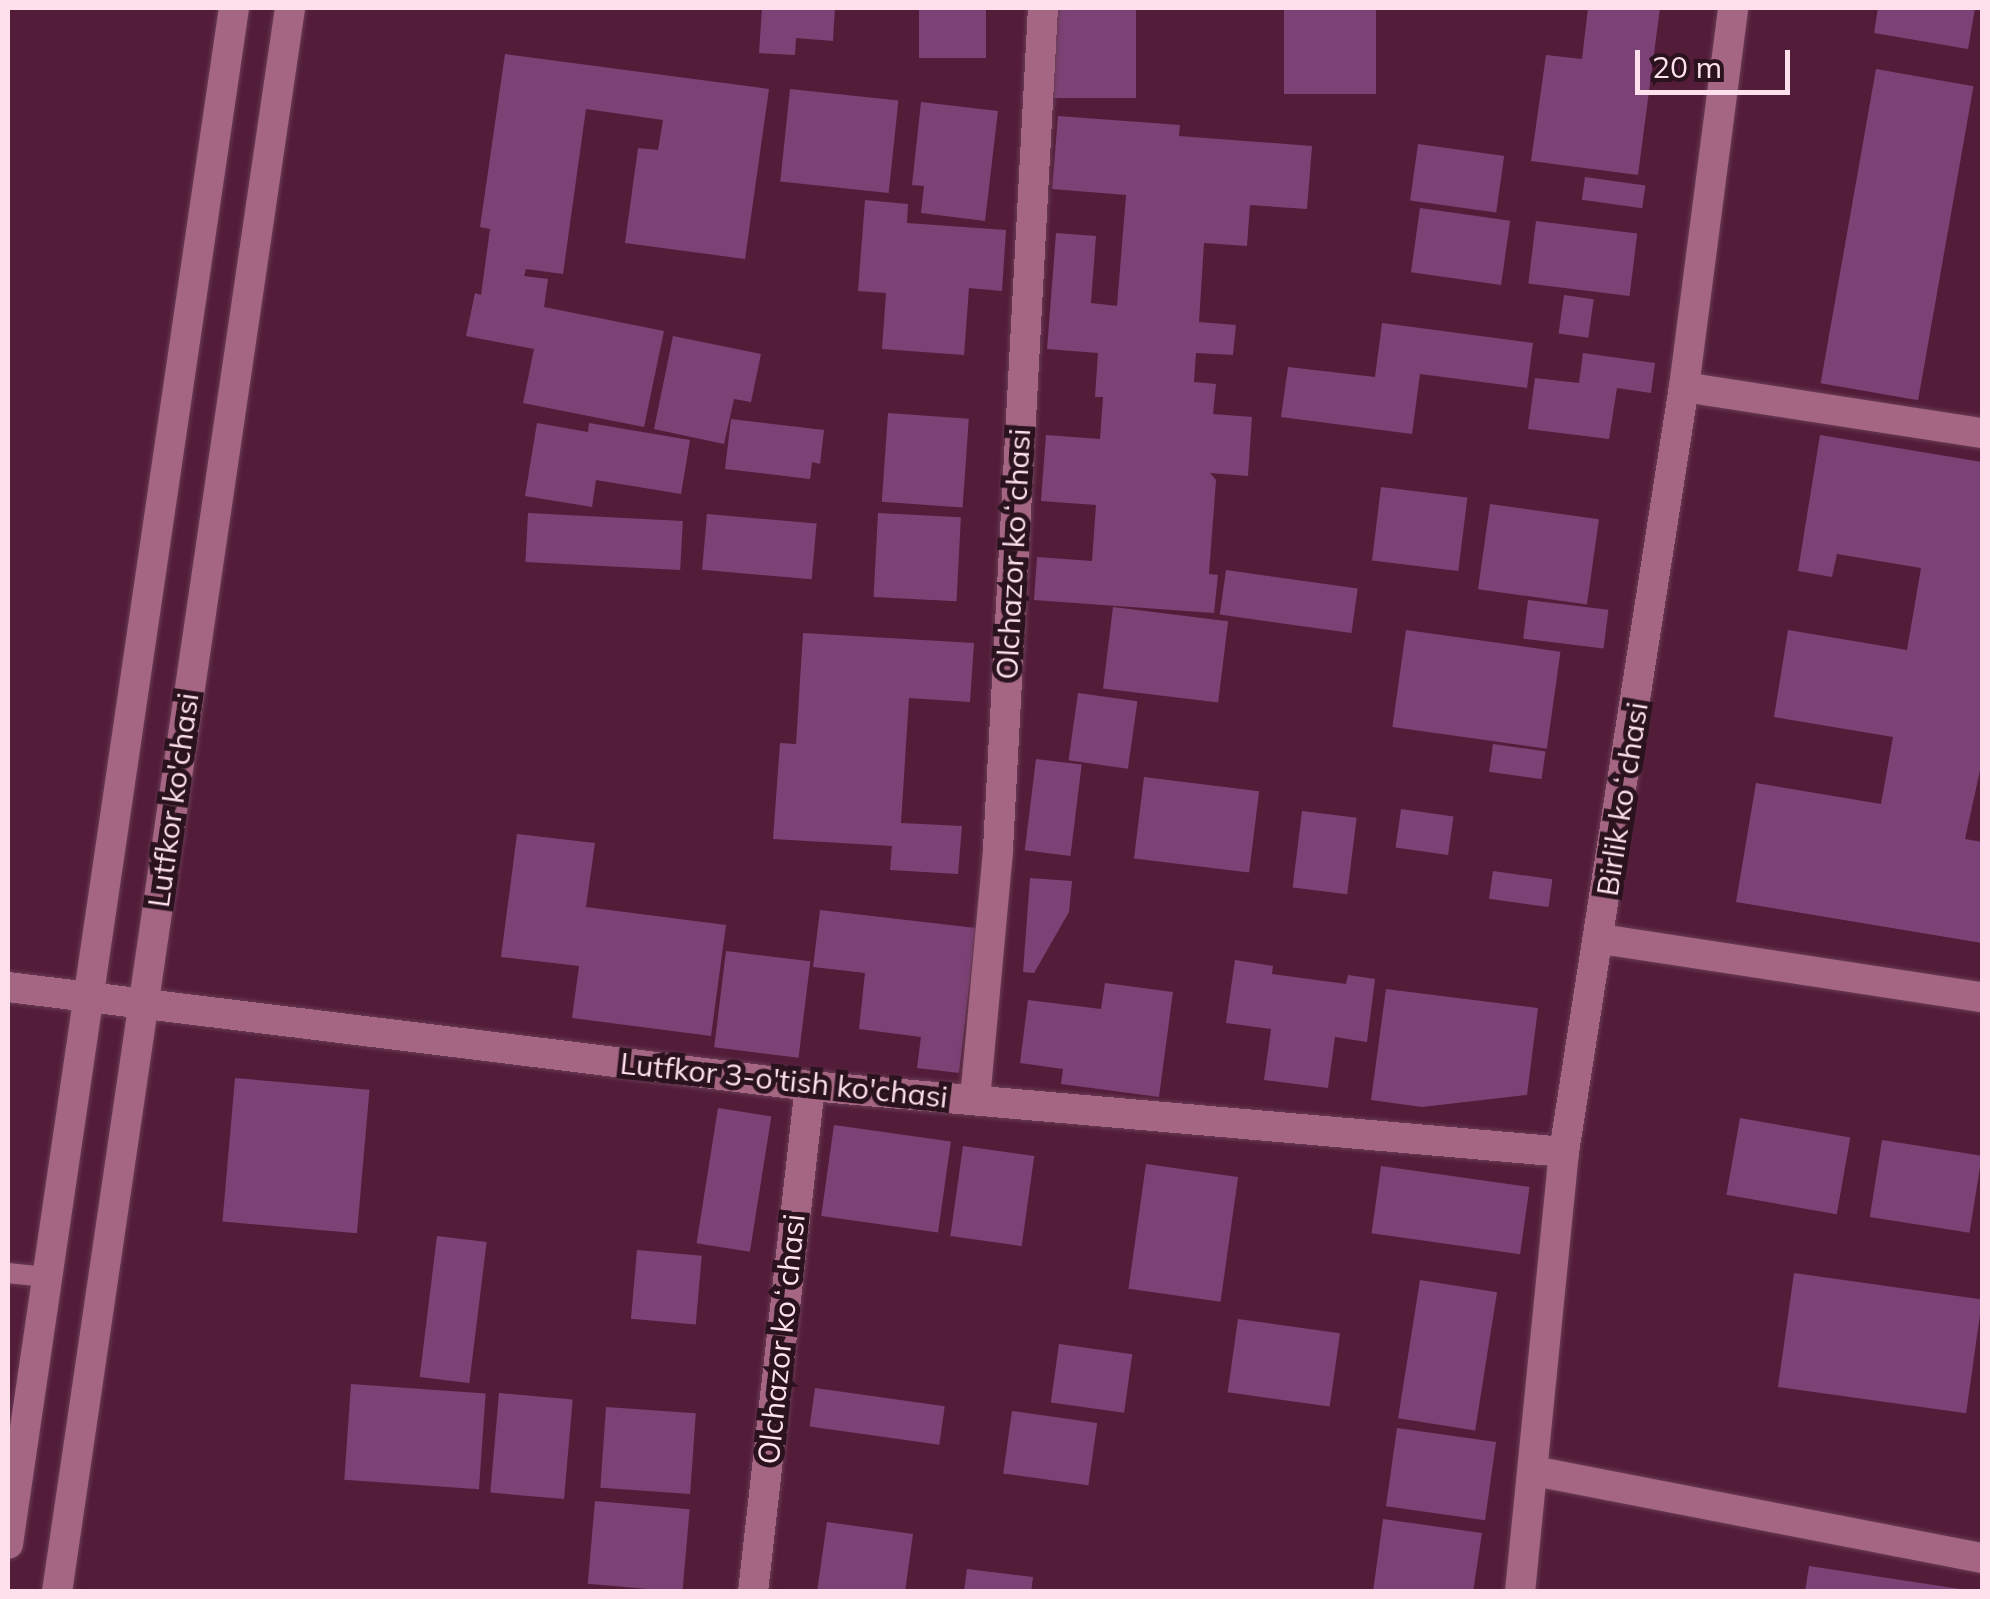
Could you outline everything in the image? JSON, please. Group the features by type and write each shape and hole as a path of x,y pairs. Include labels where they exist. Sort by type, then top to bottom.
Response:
{"street":[{"name":"Lutfkor ko'chasi","path":"8,1544 234,8"},
{"name":"Lutfkor ko'chasi","path":"56,1592 290,8"},
{"name":"Olchazor koʻchasi","path":"975,1099 998,849 1043,8"},
{"name":"Birlik koʻchasi","path":"1520,1592 1564,1152 1601,939 1684,387 1733,8"},
{"path":"1684,387 1982,432"},
{"path":"1601,939 1982,997"},
{"name":"Lutfkor 3-o'tish ko'chasi","path":"8,987 810,1086 1564,1152"},
{"name":"Olchazor koʻchasi","path":"753,1592 810,1086"},
{"path":"1534,1470 1982,1558"}],"lane":[{"path":"8,1273 47,1277"}],"building":[{"path":"762,8 835,8 833,41 796,38 795,55 759,53"},
{"path":"919,8 986,8 986,58 919,58"},
{"path":"1053,8 1136,8 1136,98 1053,98"},
{"path":"1284,8 1376,8 1376,94 1284,94"},
{"path":"1588,8 1660,8 1638,175 1531,161 1546,55 1582,59"},
{"path":"1878,8 1975,8 1968,49 1874,33"},
{"path":"505,54 769,89 745,259 625,243 638,148 658,150 663,120 586,109 563,274 526,269 524,276 548,279 544,307 664,331 644,427 523,403 534,349 466,336 475,293 481,295 490,229 480,227"},
{"path":"1876,69 1973,86 1918,400 1821,383"},
{"path":"790,89 898,100 889,193 780,181"},
{"path":"921,102 998,111 985,221 921,213 924,186 912,185"},
{"path":"1058,116 1180,125 1179,136 1312,146 1307,209 1250,205 1247,246 1204,243 1199,322 1236,325 1233,355 1196,353 1194,382 1216,384 1213,414 1252,417 1248,476 1210,473 1216,480 1209,574 1218,575 1214,613 1034,600 1037,557 1092,561 1096,505 1041,501 1046,435 1100,439 1103,397 1095,397 1098,353 1047,349 1056,233 1096,236 1091,303 1117,306 1126,195 1052,189"},
{"path":"1418,144 1504,156 1496,213 1410,200"},
{"path":"1585,177 1645,185 1642,208 1582,200"},
{"path":"865,200 908,204 907,223 1006,230 1002,291 969,288 964,355 882,349 886,293 858,291"},
{"path":"1420,208 1510,221 1501,285 1411,272"},
{"path":"1536,221 1637,233 1630,296 1528,284"},
{"path":"1564,295 1594,299 1588,338 1559,334"},
{"path":"1382,323 1533,343 1527,388 1420,374 1412,434 1281,417 1288,367 1375,377"},
{"path":"673,336 761,354 751,402 734,399 724,444 654,429"},
{"path":"1583,353 1655,363 1651,393 1617,388 1609,439 1528,429 1535,378 1579,383"},
{"path":"888,413 969,419 963,507 882,502"},
{"path":"731,419 824,430 820,464 812,462 810,479 725,469"},
{"path":"537,423 588,432 589,423 690,440 681,494 596,480 592,507 525,496"},
{"path":"1820,435 1982,462 1982,761 1965,839 1982,842 1982,943 1736,902 1756,783 1881,804 1893,737 1774,717 1788,630 1907,650 1921,568 1837,554 1832,577 1798,571"},
{"path":"1381,487 1467,498 1458,571 1372,560"},
{"path":"1490,504 1599,519 1587,604 1478,589"},
{"path":"528,513 683,521 680,570 525,562"},
{"path":"878,513 961,517 956,601 874,597"},
{"path":"707,514 817,524 812,579 702,570"},
{"path":"1226,570 1358,589 1351,633 1220,615"},
{"path":"1528,600 1608,610 1604,649 1523,639"},
{"path":"1113,607 1228,621 1218,703 1103,688"},
{"path":"1406,630 1560,652 1547,749 1392,727"},
{"path":"803,633 974,643 970,702 909,698 901,823 962,826 958,874 890,870 892,846 773,839 780,743 796,744"},
{"path":"1078,693 1137,701 1128,769 1069,760"},
{"path":"1493,744 1545,751 1542,779 1489,772"},
{"path":"1036,759 1082,765 1070,856 1025,850"},
{"path":"1144,777 1259,791 1249,873 1134,858"},
{"path":"1401,809 1453,816 1448,855 1396,848"},
{"path":"1302,811 1357,818 1347,894 1293,887"},
{"path":"517,834 595,843 586,907 726,925 711,1036 572,1018 579,966 501,957"},
{"path":"1493,871 1552,879 1549,907 1489,899"},
{"path":"1030,878 1072,881 1069,912 1034,973 1023,972"},
{"path":"820,910 976,928 959,1073 917,1068 921,1037 859,1029 865,973 813,967"},
{"path":"726,951 810,961 799,1058 714,1047"},
{"path":"1235,960 1273,966 1272,974 1346,984 1348,975 1375,979 1367,1042 1335,1037 1328,1088 1264,1080 1271,1029 1226,1023"},
{"path":"1105,983 1173,992 1159,1097 1061,1084 1063,1069 1020,1063 1028,1000 1101,1009"},
{"path":"1386,989 1538,1008 1527,1095 1422,1107 1371,1100"},
{"path":"235,1078 369,1090 357,1233 222,1221"},
{"path":"718,1108 771,1116 750,1252 697,1243"},
{"path":"1740,1118 1850,1137 1837,1214 1726,1195"},
{"path":"834,1125 951,1141 938,1233 821,1216"},
{"path":"1882,1140 1982,1156 1970,1233 1870,1217"},
{"path":"963,1146 1034,1156 1022,1246 950,1236"},
{"path":"1146,1164 1238,1177 1221,1302 1128,1289"},
{"path":"1381,1166 1530,1187 1520,1254 1372,1233"},
{"path":"437,1236 487,1242 469,1383 420,1377"},
{"path":"637,1250 702,1256 696,1324 631,1319"},
{"path":"1794,1273 1982,1299 1966,1413 1778,1387"},
{"path":"1420,1280 1497,1292 1475,1430 1398,1418"},
{"path":"1238,1319 1340,1333 1330,1407 1228,1392"},
{"path":"1059,1344 1132,1354 1124,1413 1051,1402"},
{"path":"351,1384 486,1393 479,1489 344,1480"},
{"path":"815,1388 945,1406 939,1445 810,1427"},
{"path":"499,1393 573,1399 564,1499 490,1493"},
{"path":"606,1407 696,1413 690,1494 600,1488"},
{"path":"1012,1411 1097,1423 1088,1485 1003,1473"},
{"path":"1397,1428 1496,1442 1485,1520 1386,1506"},
{"path":"595,1501 690,1509 682,1592 588,1584"},
{"path":"1383,1519 1482,1533 1473,1592 1373,1592"},
{"path":"827,1522 913,1534 905,1592 817,1592"},
{"path":"1809,1566 1960,1589 1960,1592 1805,1592"},
{"path":"967,1569 1033,1577 1031,1592 964,1592"}]}
